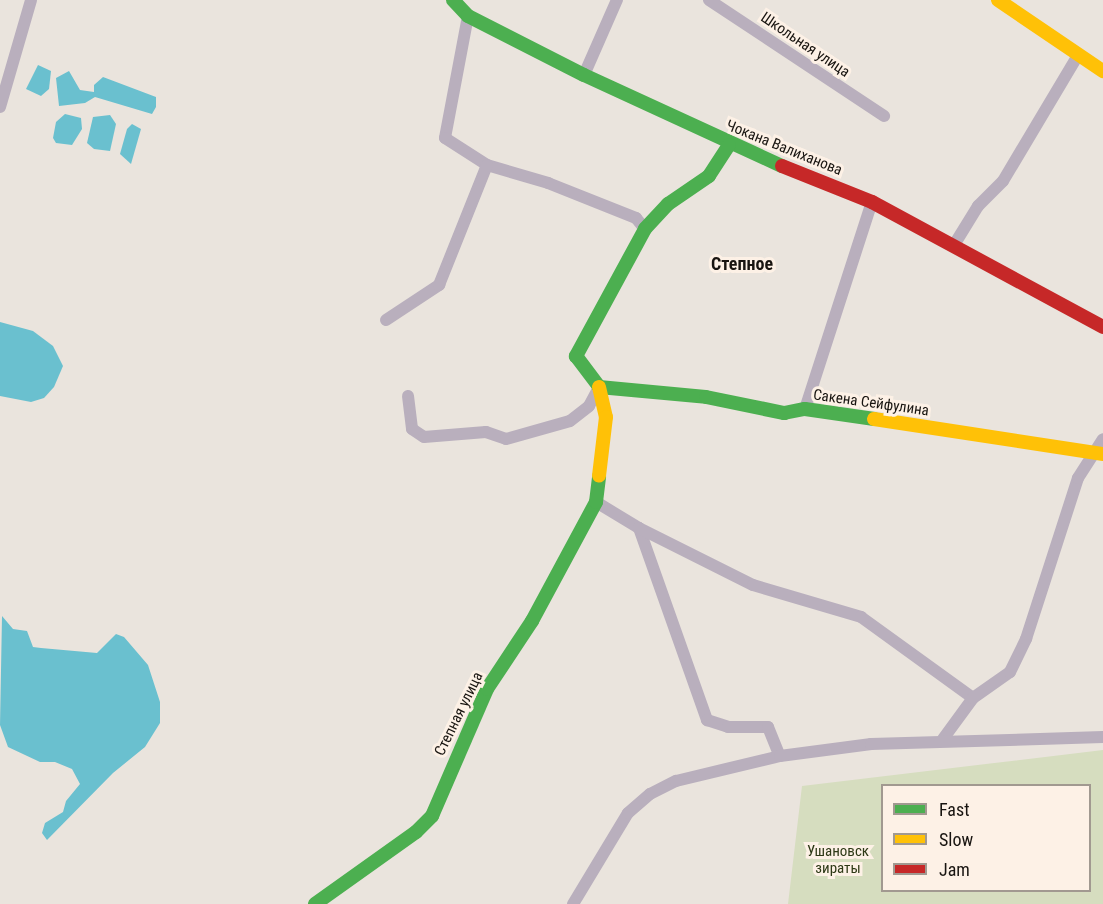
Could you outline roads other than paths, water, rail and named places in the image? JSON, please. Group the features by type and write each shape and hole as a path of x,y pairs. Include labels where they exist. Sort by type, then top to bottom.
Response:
{"street":[{"path":"0,107 31,0"},
{"name":"Чокана Валиханова","path":"453,0 468,16 584,75 729,145 872,202 1103,327"},
{"path":"584,75 617,0"},
{"name":"Школьная улица","path":"709,0 884,116"},
{"path":"998,0 1103,71"},
{"path":"468,16 445,138 487,165 548,183 636,218 645,229"},
{"path":"954,245 978,206 1003,181 1078,55"},
{"path":"408,396 412,429 424,437 486,432 506,439 570,421 590,406 599,387 576,356 645,229 668,204 710,176 729,145"},
{"path":"386,320 439,285 487,165"},
{"path":"805,409 872,202"},
{"name":"Сакена Сейфулина","path":"599,387 706,397 784,413 805,409 1097,453"},
{"name":"Степная улица","path":"315,904 416,832 432,816 487,689 532,621 596,502 606,417 599,387"},
{"path":"943,739 973,698 1010,672 1026,639 1078,478 1097,453 1103,439"},
{"path":"596,502 639,528 753,585 861,618 973,698"},
{"path":"639,528 707,720 728,727 768,727 780,756"},
{"path":"573,904 628,813 650,794 676,781 780,756 871,744 943,739 1103,737"}],"water":[{"path":"38,65 51,71 49,89 41,96 26,89"},
{"path":"69,71 80,90 94,92 94,85 103,77 156,97 156,107 152,114 95,97 85,103 59,106 56,78"},
{"path":"65,114 81,118 82,129 72,145 56,143 53,138 56,122"},
{"path":"110,115 116,124 110,151 94,149 87,143 93,117"},
{"path":"132,124 141,129 131,164 120,154 127,129"},
{"path":"0,322 33,331 53,346 63,366 54,387 44,398 31,402 0,396"},
{"path":"2,616 13,629 27,631 33,647 97,653 116,634 124,637 148,665 160,702 160,723 145,747 113,773 47,840 42,833 45,823 63,812 66,801 80,784 72,769 55,762 40,762 8,747 0,725"}],"district":[{"name":"Степное","path":"742,264"}],"park label":[{"name":"Ушановск зираты","path":"838,860"}]}
